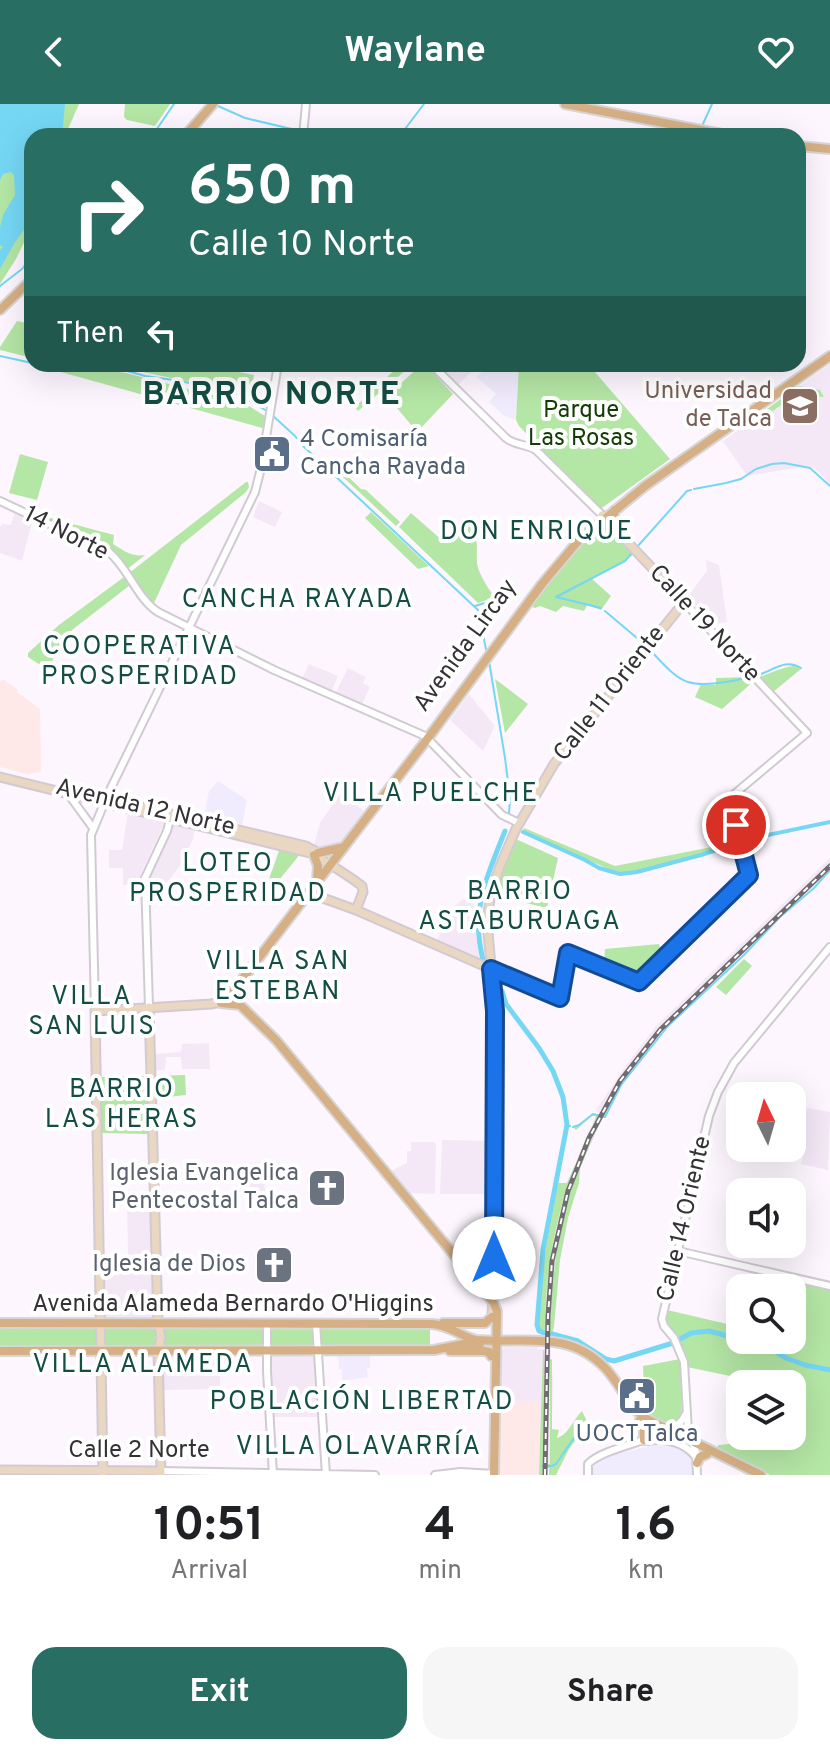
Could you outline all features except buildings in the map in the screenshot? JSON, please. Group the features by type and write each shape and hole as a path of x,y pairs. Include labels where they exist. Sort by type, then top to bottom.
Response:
{"main road":[{"path":"192,128 213,104"},
{"path":"565,104 690,128"},
{"path":"806,147 830,149"},
{"path":"0,310 24,287"},
{"name":"Avenida Lircay","path":"806,371 830,354"},
{"name":"Avenida Lircay","path":"806,371 830,354"},
{"name":"Avenida Lircay","path":"493,648 561,553 631,492 804,372"},
{"name":"Avenida Lircay","path":"232,996 564,556 603,516 805,372"},
{"path":"595,526 615,528 615,509"},
{"name":"Calle 19 Norte","path":"603,516 684,602"},
{"name":"Calle 11 Oriente","path":"493,1311 494,995 489,969 488,904 519,823 557,760 684,602"},
{"name":"Avenida 12 Norte","path":"0,775 69,795 106,801"},
{"name":"Avenida 12 Norte","path":"0,775 306,846 362,887 356,910"},
{"path":"316,883 316,854 345,847"},
{"path":"309,893 356,910 489,969"},
{"path":"103,1473 95,1011 202,1004 232,996 276,1040 483,1291 493,1311 495,1474"},
{"path":"149,1007 158,1323 155,1338 158,1351 161,1473"},
{"path":"435,1324 485,1323 493,1311"},
{"name":"Avenida Alameda Bernardo O'Higgins","path":"0,1323 435,1324 452,1328 472,1339 550,1344 577,1353 603,1372 627,1408 640,1420 664,1431"},
{"name":"Avenida Alameda Bernardo O'Higgins","path":"0,1351 440,1350 464,1344 546,1340 579,1349 605,1369 635,1411 664,1431"},
{"path":"494,1342 491,1356 494,1396"},
{"path":"440,1350 484,1351 491,1356"},
{"path":"640,1420 644,1428 642,1442"},
{"path":"664,1431 761,1475"},
{"path":"692,1444 752,1475"},
{"path":"697,1461 707,1454"},
{"name":"Calle 2 Norte","path":"0,1470 161,1473"}],"street":[{"path":"304,128 306,104"},
{"path":"95,1011 93,828 255,492 277,372"},
{"name":"Calle 19 Norte","path":"439,372 507,439 536,450 603,516"},
{"name":"14 Norte","path":"0,501 109,552 153,609 293,679 426,737"},
{"name":"Calle 19 Norte","path":"489,969 560,998 568,953 639,982 749,875 736,822 746,807 732,796 807,733 684,602"},
{"path":"426,737 500,813 519,823"},
{"path":"69,795 93,828"},
{"path":"149,1007 145,878 171,816"},
{"name":"Calle 14 Oriente","path":"697,1475 686,1411 682,1356 662,1319 709,1116 721,1084 739,1056 830,947"},
{"path":"678,1251 830,1286"},
{"path":"316,1323 326,1475"},
{"path":"267,1324 273,1474"},
{"path":"588,1472 590,1461 664,1431 683,1421 686,1411"},
{"path":"642,1442 667,1440 694,1453 697,1461"},
{"path":"435,1475 460,1472 495,1474"},
{"name":"Calle 2 Norte","path":"161,1473 375,1475"}],"shaded area":[{"name":"Universidad de Talca","path":"830,364 830,485 814,468 807,466 747,476 723,441"},
{"path":"444,372 471,372 458,385"},
{"path":"482,372 519,372 516,420 504,416 489,402 496,394 477,377"},
{"path":"259,501 282,512 275,527 253,517"},
{"path":"15,511 33,519 22,561 0,553 0,527 2,524 11,525"},
{"path":"706,560 719,565 727,622 708,625 685,600 707,571"},
{"path":"309,664 338,676 332,690 302,678"},
{"path":"348,668 366,677 363,683 370,687 362,704 336,692"},
{"path":"3,679 40,709 41,772 30,775 0,767 0,682"},
{"path":"469,694 495,726 483,751 450,720"},
{"path":"218,781 247,800 242,825 204,816 209,791"},
{"path":"341,793 365,812 342,843 317,849 314,845 320,823"},
{"path":"128,811 163,821 164,824 139,884 123,885 123,868 109,868 109,850 122,850"},
{"path":"172,822 195,829 193,839 171,878 163,885 148,885 149,876"},
{"path":"830,858 830,868 654,1040 622,1081 603,1115 600,1114 596,1110 656,1026"},
{"path":"463,899 475,905 480,962 436,943 450,911"},
{"path":"209,1043 210,1069 182,1069 181,1057 166,1057 165,1070 154,1068 154,1054 181,1052 182,1044"},
{"path":"807,1108 830,1112 828,1170 801,1164 806,1162"},
{"path":"599,1116 602,1119 566,1208 550,1337 546,1337 546,1332 542,1331 544,1291 562,1183 567,1183"},
{"path":"442,1140 490,1141 491,1194 440,1194"},
{"path":"411,1142 436,1144 435,1194 407,1193 389,1172 407,1163"},
{"path":"264,1162 265,1194 237,1193 239,1168 245,1168 245,1163"},
{"path":"149,1200 153,1253 128,1255 127,1201"},
{"path":"151,1262 154,1317 104,1318 103,1263"},
{"path":"545,1346 550,1346 553,1381 551,1465 539,1461 540,1402 499,1402 499,1352 505,1347 538,1347 543,1349 544,1356"},
{"path":"268,1352 316,1355 319,1417 273,1417"},
{"path":"220,1353 220,1389 163,1390 162,1354"},
{"path":"370,1355 368,1377 342,1381 338,1356"},
{"path":"540,1401 539,1475 502,1475 499,1472 499,1402"},
{"path":"653,1445 673,1447 690,1455 692,1475 592,1475 593,1464 600,1458"}],"green space":[{"path":"0,104 79,104 68,128 24,128 24,242 0,284"},
{"path":"125,104 170,104 155,126 127,120 124,117"},
{"path":"17,321 24,322 24,356 0,350"},
{"path":"61,372 126,373 241,401 265,416 262,428"},
{"path":"143,372 239,372 254,375 251,390 268,400 267,407 238,392"},
{"path":"392,372 404,372 358,411 355,407"},
{"path":"413,372 432,372 453,394 398,450 394,445 412,426 387,396"},
{"name":"Parque Las Rosas","path":"519,372 595,372 670,459 599,510 516,420"},
{"path":"799,386 820,390 824,397 787,401 760,420 743,426"},
{"path":"20,454 48,462 37,500 9,493"},
{"path":"335,464 400,522 396,526 332,467"},
{"path":"246,482 249,487 246,492 181,545 154,603 151,604 134,582 72,630 48,670 28,657 28,653 59,625"},
{"path":"371,512 429,566 418,569 365,518"},
{"path":"411,513 443,541 463,519 475,535 478,568 495,597 478,603 399,527"},
{"path":"39,515 114,535 113,544 132,554 145,555 125,571 112,553"},
{"path":"607,529 634,554 591,578 611,596 601,610 587,605 584,611 563,606 556,612 530,606 575,549 597,532"},
{"path":"641,639 652,652 622,690 608,680"},
{"path":"794,666 801,669 773,692 758,677 785,668"},
{"path":"750,677 753,682 722,709 695,697 701,684 716,685 716,678"},
{"path":"495,679 528,704 505,733"},
{"path":"524,828 615,866 712,847 737,838 738,844 628,874 611,870 523,832"},
{"path":"518,840 558,858 547,908 496,896 503,871"},
{"path":"280,848 301,853 266,896 264,893"},
{"path":"659,944 663,956 637,976 604,964 605,949"},
{"path":"744,959 752,966 726,995 716,987"},
{"path":"185,1075 186,1095 168,1097 167,1093 156,1094 155,1076"},
{"path":"145,1076 149,1079 150,1132 102,1133 99,1130 99,1079"},
{"path":"602,1117 580,1168 560,1260 554,1327 549,1337 561,1225 577,1174"},
{"path":"577,1160 553,1242 545,1332 540,1330 538,1324 544,1258 558,1183 567,1183"},
{"path":"806,1283 830,1289 830,1475 770,1475 718,1448 718,1445 726,1444 726,1450 806,1450 806,1370 726,1370 726,1375 687,1367 675,1333 667,1323 667,1310 726,1324 726,1354 806,1354"},
{"path":"0,1325 155,1326 155,1347 0,1349"},
{"path":"319,1325 430,1326 430,1346 320,1349"},
{"path":"161,1326 314,1326 315,1348 162,1348"},
{"path":"543,1350 544,1464 550,1464 550,1359 552,1429 559,1430 557,1438 567,1431 582,1411 588,1423 569,1449 556,1475 549,1475 549,1468 544,1468 543,1475 539,1475"},
{"path":"680,1359 682,1418 670,1427 645,1413 643,1366"}],"water":[{"path":"0,104 65,104 63,128 24,128 24,230 0,269 0,250 3,247 0,245 0,227 15,195 14,175 11,172 3,174 0,180"}],"waterway":[{"path":"158,128 174,104"},
{"path":"406,128 424,104"},
{"path":"702,126 712,104"},
{"path":"218,106 245,118 287,128"},
{"path":"0,286 24,266"},
{"path":"0,356 24,361"},
{"path":"131,372 238,394 267,411"},
{"path":"272,415 478,610 487,654"},
{"path":"694,489 741,479 756,469 784,463 810,468 830,486"},
{"path":"637,547 691,490"},
{"path":"556,597 625,561 632,553"},
{"path":"556,597 601,608"},
{"path":"475,606 501,598"},
{"path":"605,611 644,644"},
{"path":"649,649 672,672 688,682 710,684 750,677"},
{"path":"489,661 505,758 509,814"},
{"path":"758,675 790,664 801,668"},
{"path":"523,832 599,868 620,874 701,855 754,838 830,822"},
{"path":"505,831 486,882 478,923 487,981 502,991 506,1004 553,1071 563,1097 567,1125 543,1250 537,1325 539,1331 544,1333"},
{"path":"573,1127 593,1114 605,1117 621,1085 668,1026 830,870"},
{"path":"552,1334 578,1341 614,1361 673,1343 691,1333 709,1331 724,1335 740,1345 773,1350 805,1365 830,1370"},
{"path":"542,1466 556,1464 585,1422"}],"railway":[{"path":"545,1475 552,1261 568,1191 589,1138 620,1081 660,1030 830,866"}],"place":[{"name":"Universidad de Talca","path":"800,406"},
{"name":"4 Comisaría Cancha Rayada","path":"272,454"},
{"name":"Iglesia Evangelica Pentecostal Talca","path":"327,1188"},
{"name":"Iglesia de Dios","path":"274,1265"},
{"name":"UOCT Talca","path":"637,1396"}],"district":[{"name":"BARRIO NORTE","path":"272,396"},
{"name":"DON ENRIQUE","path":"537,532"},
{"name":"CANCHA RAYADA","path":"298,600"},
{"name":"COOPERATIVA PROSPERIDAD","path":"140,662"},
{"name":"VILLA PUELCHE","path":"431,794"},
{"name":"LOTEO PROSPERIDAD","path":"228,879"},
{"name":"BARRIO ASTABURUAGA","path":"520,907"},
{"name":"VILLA SAN ESTEBAN","path":"278,977"},
{"name":"VILLA SAN LUIS","path":"92,1012"},
{"name":"BARRIO LAS HERAS","path":"122,1105"},
{"name":"VILLA ALAMEDA","path":"143,1365"},
{"name":"POBLACIÓN LIBERTAD","path":"362,1402"},
{"name":"VILLA OLAVARRÍA","path":"359,1447"}],"route":[{"path":"494,1258 495,1011 491,969 560,998 568,953 639,982 749,875 736,825"}]}
